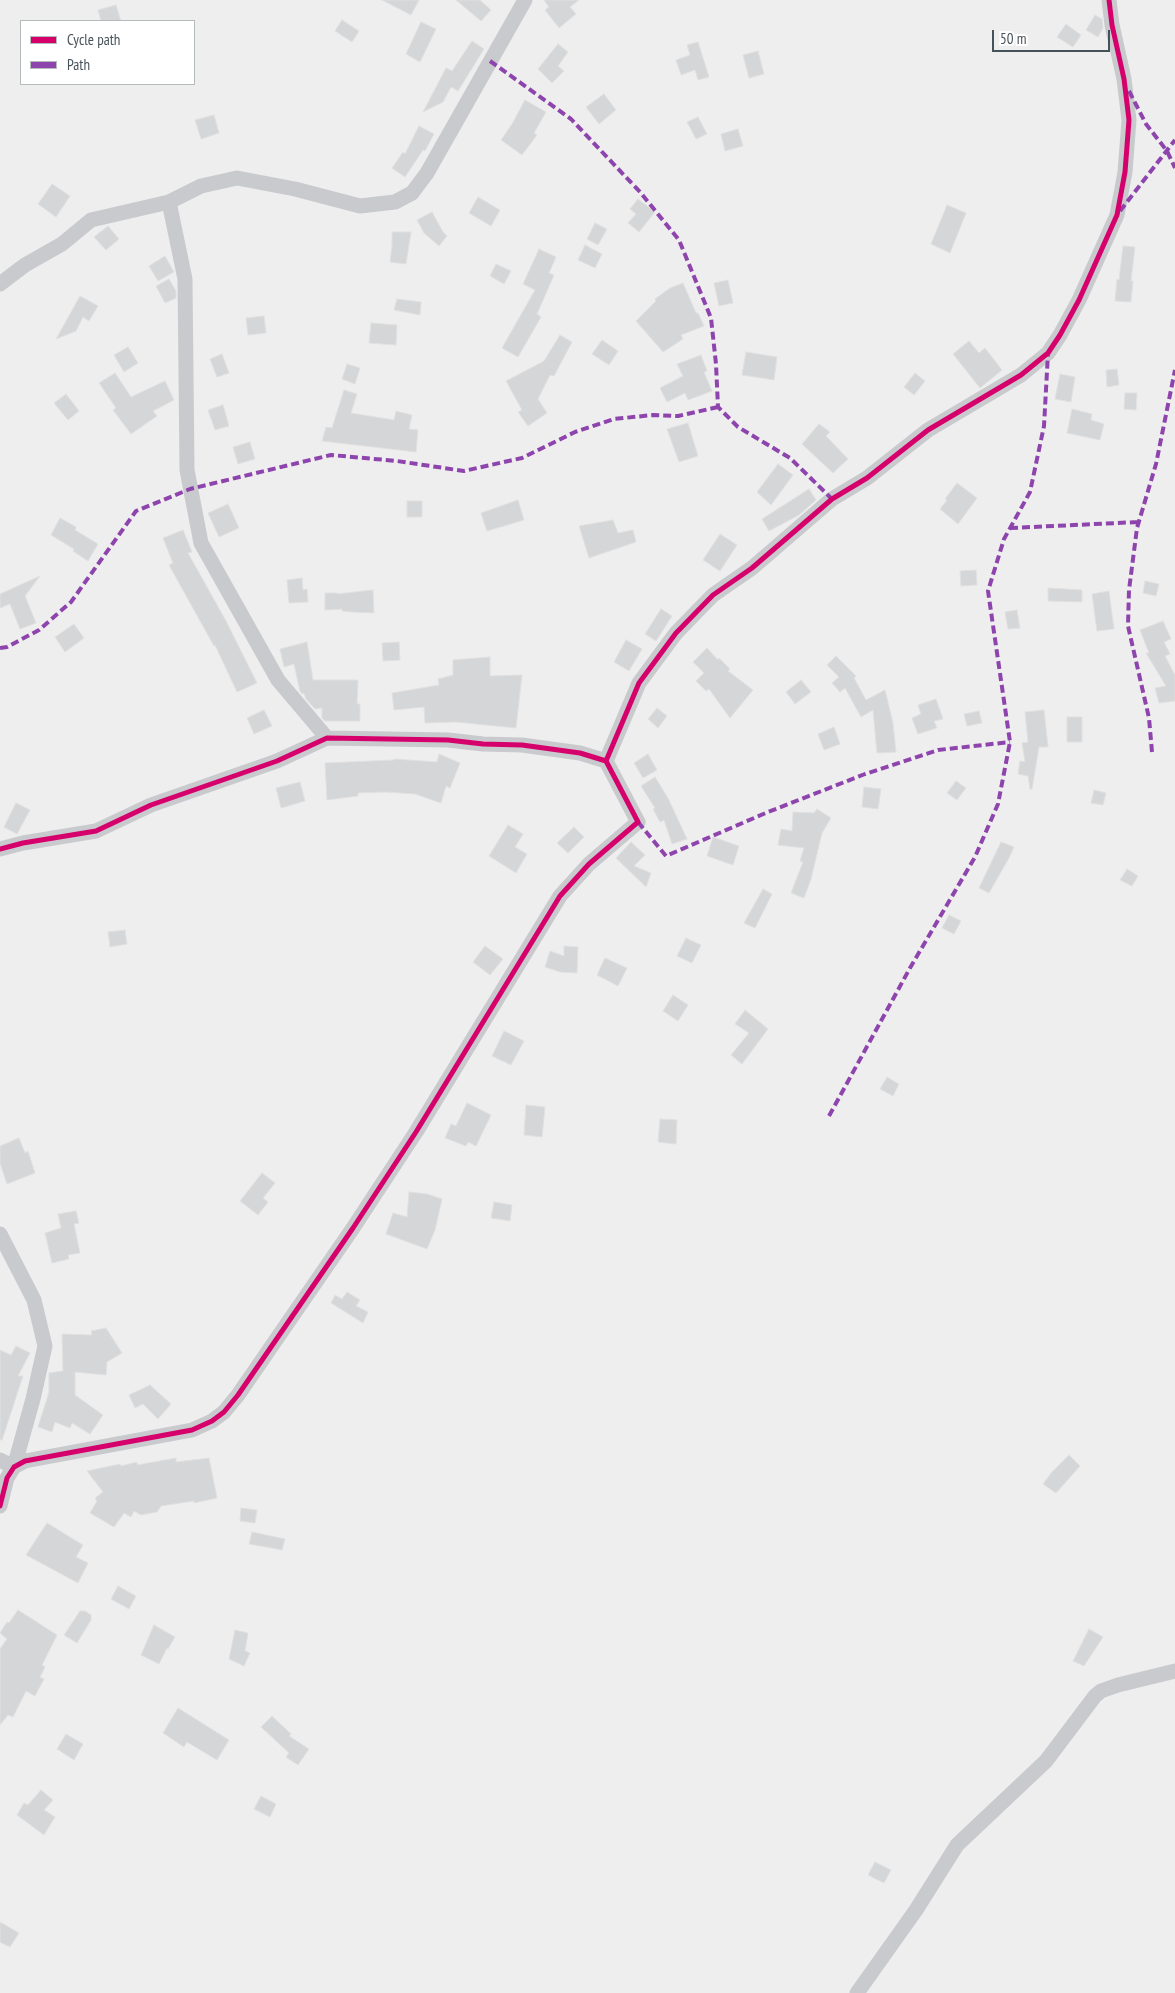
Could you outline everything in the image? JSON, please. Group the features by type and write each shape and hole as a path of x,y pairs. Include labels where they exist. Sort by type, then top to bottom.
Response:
{"street":[{"path":"0,284 25,265 62,244 91,220 169,202 201,186 237,178 295,189 360,206 395,202 412,192 427,173 525,0"},
{"path":"606,761 639,683 676,633 713,595 752,568 832,498 867,478 928,430 1021,375 1048,353 1060,336 1079,300 1117,215 1126,172 1128,120 1124,80 1112,25 1109,0"},
{"path":"169,202 185,279 187,470 201,543 278,680 327,738"},
{"path":"0,849 23,843 96,831 152,805 278,761 327,738 448,740 483,744 522,745 580,753 606,761 638,822 589,864 560,896 416,1132 353,1228 238,1395 224,1412 212,1421 192,1430 25,1460 14,1467"},
{"path":"0,1234 34,1300 45,1346 33,1399 14,1467 7,1478 0,1506"},
{"path":"0,1460 14,1467"},
{"path":"857,1993 916,1910 957,1845 1046,1761 1094,1696 1101,1691 1118,1685 1175,1671"}],"building":[{"path":"382,0 419,0 411,15"},
{"path":"456,0 480,0 491,10 481,21"},
{"path":"544,0 579,0 570,7 576,14 559,28 545,10 549,7"},
{"path":"116,5 121,20 101,20 98,10"},
{"path":"1095,15 1102,19 1103,28 1098,37 1086,30"},
{"path":"342,20 359,31 352,42 335,31"},
{"path":"421,22 436,29 420,62 406,54"},
{"path":"1066,24 1081,35 1073,47 1057,37"},
{"path":"472,41 484,49 458,91 451,87 443,102 423,112 446,68 452,71"},
{"path":"698,42 709,77 698,80 695,70 681,75 676,60 690,55 687,45"},
{"path":"558,44 568,52 558,66 564,71 552,83 538,69"},
{"path":"758,51 764,74 749,78 743,55"},
{"path":"604,94 616,110 599,124 586,107"},
{"path":"525,100 546,112 534,133 537,135 522,155 501,140"},
{"path":"214,115 219,133 201,139 195,120"},
{"path":"698,117 707,134 696,139 687,122"},
{"path":"419,126 434,134 425,151 423,150 405,177 392,168 403,152 405,154"},
{"path":"738,129 743,146 725,151 721,134"},
{"path":"52,184 70,196 56,217 38,204"},
{"path":"478,197 500,210 491,226 469,213"},
{"path":"638,199 655,212 639,232 628,223 636,214 630,209"},
{"path":"947,205 966,213 950,253 931,244"},
{"path":"432,212 447,236 439,246 424,233 417,220"},
{"path":"595,223 607,229 598,245 587,239"},
{"path":"108,226 119,239 106,250 94,237"},
{"path":"392,232 411,232 406,264 390,262"},
{"path":"585,245 602,254 595,268 578,260"},
{"path":"1123,246 1135,247 1131,281 1133,281 1131,302 1115,301"},
{"path":"539,249 556,257 549,273 554,275 537,314 541,317 518,357 502,348 535,290 523,284"},
{"path":"165,256 174,272 158,281 149,266"},
{"path":"496,264 511,271 504,284 490,276"},
{"path":"169,279 176,291 176,298 165,303 156,286"},
{"path":"728,280 733,303 719,306 714,283"},
{"path":"683,283 704,326 681,335 683,339 663,352 636,321 656,301 655,299 670,288"},
{"path":"80,296 98,306 89,321 83,317 76,331 56,339"},
{"path":"397,299 421,302 420,315 394,310"},
{"path":"264,316 266,333 248,335 246,318"},
{"path":"371,323 397,325 396,345 369,343"},
{"path":"560,335 572,342 554,376 550,375 538,399 547,413 528,426 518,412 522,410 506,381 544,361"},
{"path":"602,340 618,351 609,365 592,354"},
{"path":"969,341 979,353 985,348 1002,370 980,388 953,354"},
{"path":"128,347 138,363 124,372 114,355"},
{"path":"746,352 777,357 774,380 742,375"},
{"path":"222,354 229,373 217,377 210,359"},
{"path":"701,355 707,371 704,372 712,391 688,400 685,393 667,402 660,388 683,376 677,364"},
{"path":"347,364 360,368 355,384 342,379"},
{"path":"1117,369 1119,385 1107,387 1106,370"},
{"path":"115,373 131,397 165,381 174,400 153,411 157,416 131,434 113,410 116,408 99,383"},
{"path":"915,373 925,381 914,395 904,387"},
{"path":"1060,374 1075,377 1071,402 1055,399"},
{"path":"344,390 357,394 351,413 394,420 396,411 412,415 409,429 418,430 416,452 322,441 326,427 332,428"},
{"path":"1125,393 1137,393 1136,410 1124,409"},
{"path":"66,394 79,411 68,420 54,403"},
{"path":"223,405 229,426 215,430 208,410"},
{"path":"1072,409 1092,414 1091,420 1104,424 1100,440 1067,433"},
{"path":"688,423 698,456 679,462 667,429"},
{"path":"819,424 830,432 826,436 848,459 833,473 802,444"},
{"path":"250,442 255,459 238,464 233,447"},
{"path":"778,464 793,475 771,505 757,492"},
{"path":"957,483 977,498 958,524 940,509"},
{"path":"809,489 816,500 799,515 769,531 762,519"},
{"path":"518,500 524,520 487,531 481,513"},
{"path":"407,501 422,501 422,517 407,517"},
{"path":"228,504 239,528 219,537 208,513"},
{"path":"60,518 76,527 75,530 98,544 88,561 73,551 74,549 51,535"},
{"path":"613,520 618,533 633,530 636,542 589,558 579,526"},
{"path":"183,530 192,552 188,553 226,621 257,683 237,692 215,645 169,565 173,563 163,538"},
{"path":"720,534 737,545 720,571 703,560"},
{"path":"976,570 977,585 961,586 960,571"},
{"path":"40,576 25,596 36,623 20,629 10,604 0,608 0,594"},
{"path":"302,578 303,590 307,589 308,602 289,603 287,580"},
{"path":"1145,581 1159,584 1156,596 1143,593"},
{"path":"1048,588 1082,590 1082,602 1048,601"},
{"path":"373,590 374,613 342,611 342,609 325,610 325,593 337,594"},
{"path":"1109,591 1114,629 1097,631 1092,594"},
{"path":"661,609 672,616 656,641 645,634"},
{"path":"1017,610 1020,628 1008,629 1005,612"},
{"path":"1163,621 1171,639 1164,642 1170,654 1165,656 1175,675 1175,701 1159,703 1155,688 1166,686 1146,653 1149,653 1140,630"},
{"path":"74,624 84,638 65,652 55,637"},
{"path":"626,640 642,649 629,671 614,662"},
{"path":"307,642 313,680 358,680 357,704 360,704 360,721 325,721 322,718 322,708 315,709 306,699 304,693 302,694 294,664 284,667 280,649"},
{"path":"399,642 400,660 383,661 382,643"},
{"path":"707,648 730,669 728,671 753,690 730,718 709,689 706,691 696,681 704,673 693,662"},
{"path":"836,656 856,676 854,678 866,700 885,690 893,723 896,752 877,753 873,710 861,717 845,688 840,692 832,683 839,677 827,665"},
{"path":"490,657 490,676 522,675 516,728 456,722 425,723 424,707 394,710 392,693 439,685 438,679 453,675 453,660"},
{"path":"801,680 811,692 795,704 786,692"},
{"path":"936,699 943,719 934,721 937,728 918,734 912,718 921,714 918,705"},
{"path":"657,708 667,716 658,728 648,719"},
{"path":"264,710 272,726 254,734 247,718"},
{"path":"1044,710 1048,747 1039,747 1032,789 1030,789 1028,776 1018,774 1020,761 1025,762 1022,743 1028,742 1025,712"},
{"path":"979,711 982,723 967,726 964,714"},
{"path":"1067,717 1082,717 1082,742 1067,742"},
{"path":"834,727 840,744 824,750 818,734"},
{"path":"439,754 460,763 450,788 446,786 441,803 415,794 385,792 358,793 358,796 327,800 325,763 394,759 437,762"},
{"path":"648,754 657,770 643,778 634,763"},
{"path":"655,777 668,798 687,839 672,844 664,820 660,822 653,809 655,808 641,786"},
{"path":"956,781 966,788 957,800 947,793"},
{"path":"300,782 305,801 281,808 276,788"},
{"path":"864,787 881,789 878,809 862,807"},
{"path":"1094,790 1106,793 1103,805 1091,803"},
{"path":"16,803 30,810 17,834 4,827"},
{"path":"817,809 831,818 822,833 811,879 804,898 791,893 803,862 800,861 804,848 778,845 781,829 792,831 793,812 814,813"},
{"path":"508,825 523,834 515,847 527,854 516,873 489,856"},
{"path":"574,827 584,837 568,853 557,843"},
{"path":"713,837 739,846 733,865 707,856"},
{"path":"631,842 645,855 634,866 651,873 646,887 616,858"},
{"path":"1001,842 1014,847 989,893 979,888"},
{"path":"1127,869 1138,876 1132,886 1120,880"},
{"path":"763,889 772,894 755,928 744,923"},
{"path":"949,915 961,921 954,934 942,928"},
{"path":"125,930 127,944 110,947 108,932"},
{"path":"686,938 701,945 692,963 677,956"},
{"path":"485,946 503,959 490,975 473,962"},
{"path":"564,946 578,947 577,973 560,972 545,967 550,951 564,956"},
{"path":"605,958 627,968 618,986 597,975"},
{"path":"673,995 688,1005 678,1021 663,1011"},
{"path":"745,1010 768,1029 742,1064 731,1055 749,1033 735,1024"},
{"path":"504,1031 524,1041 511,1065 492,1056"},
{"path":"887,1077 899,1084 893,1096 880,1089"},
{"path":"467,1103 491,1115 476,1146 468,1142 466,1146 445,1138 451,1124 456,1126"},
{"path":"526,1105 545,1107 542,1137 524,1135"},
{"path":"660,1119 677,1120 676,1144 658,1142"},
{"path":"19,1138 25,1153 28,1151 35,1173 7,1184 0,1163 0,1146"},
{"path":"262,1173 275,1183 263,1198 268,1202 258,1215 240,1201"},
{"path":"409,1192 427,1194 442,1199 435,1230 427,1249 386,1234 393,1213 407,1217"},
{"path":"494,1202 512,1205 510,1221 491,1218"},
{"path":"76,1211 79,1223 74,1224 80,1253 68,1255 69,1259 52,1263 45,1233 61,1228 58,1214"},
{"path":"347,1292 360,1300 356,1306 368,1312 363,1323 331,1303 335,1295 342,1299"},
{"path":"106,1328 122,1353 107,1362 106,1375 75,1372 75,1395 103,1415 90,1434 72,1423 70,1428 55,1422 52,1432 38,1427 49,1392 49,1373 63,1371 62,1334 92,1335 91,1331"},
{"path":"16,1346 30,1353 18,1376 23,1376 2,1440 0,1440 0,1350 11,1355"},
{"path":"150,1385 171,1404 158,1419 143,1404 135,1408 129,1395"},
{"path":"1069,1455 1080,1466 1056,1493 1043,1484"},
{"path":"176,1458 176,1462 209,1458 217,1498 194,1503 194,1501 161,1506 157,1512 141,1515 134,1511 131,1517 124,1513 114,1527 90,1513 97,1501 95,1498 103,1492 87,1471 120,1464 121,1466 137,1462 137,1465"},
{"path":"241,1508 257,1510 255,1523 240,1521"},
{"path":"47,1523 83,1545 76,1557 88,1563 78,1583 26,1555"},
{"path":"252,1532 285,1539 282,1550 249,1544"},
{"path":"118,1586 136,1596 129,1609 111,1599"},
{"path":"18,1610 57,1635 42,1665 45,1667 40,1677 44,1679 35,1696 26,1691 13,1717 8,1715 0,1725 0,1649 7,1639 0,1633"},
{"path":"80,1611 85,1611 91,1615 91,1620 77,1643 64,1635"},
{"path":"154,1625 175,1637 159,1664 141,1655"},
{"path":"1089,1629 1103,1637 1084,1666 1073,1661"},
{"path":"235,1630 248,1633 245,1651 250,1653 244,1666 229,1659"},
{"path":"178,1708 229,1740 217,1760 187,1742 184,1747 163,1733"},
{"path":"272,1716 291,1734 289,1736 309,1749 298,1765 286,1757 289,1753 261,1727"},
{"path":"66,1734 83,1744 74,1760 57,1749"},
{"path":"41,1790 53,1800 44,1810 55,1817 44,1835 17,1815 24,1803 28,1805"},
{"path":"261,1796 276,1804 270,1817 254,1809"},
{"path":"875,1862 891,1870 884,1883 868,1875"},
{"path":"0,1922 19,1933 10,1947 0,1942"}],"marked path":[{"path":"490,61 571,119 640,192 679,240 711,318 718,407 738,427 790,458 832,499"},
{"path":"1129,91 1146,124 1167,151 1175,168"},
{"path":"1120,211 1175,140"},
{"path":"829,1116 910,968 975,857 998,804 1010,742 988,591 1004,539 1030,492 1044,426 1048,353"},
{"path":"1152,752 1149,718 1128,626 1129,590 1137,528 1156,464 1175,370"},
{"path":"0,648 7,647 39,630 71,602 136,511 190,489 331,455 397,461 464,471 522,458 575,432 614,419 653,415 678,416 718,407"},
{"path":"1010,528 1139,522"},
{"path":"638,822 666,856 768,812 865,774 938,750 1010,742"}],"cycle path":[{"path":"0,849 23,843 96,831 151,805 277,761 327,738 448,740 483,744 522,745 580,753 606,761 639,683 676,633 713,595 752,568 832,499 867,478 928,430 1021,375 1048,353 1060,335 1079,300 1117,215 1125,172 1129,120 1124,79 1112,25 1109,0"},
{"path":"0,1506 7,1478 14,1467 25,1461 192,1430 212,1421 224,1412 238,1395 353,1228 416,1132 560,896 589,864 638,822 606,761"}]}
